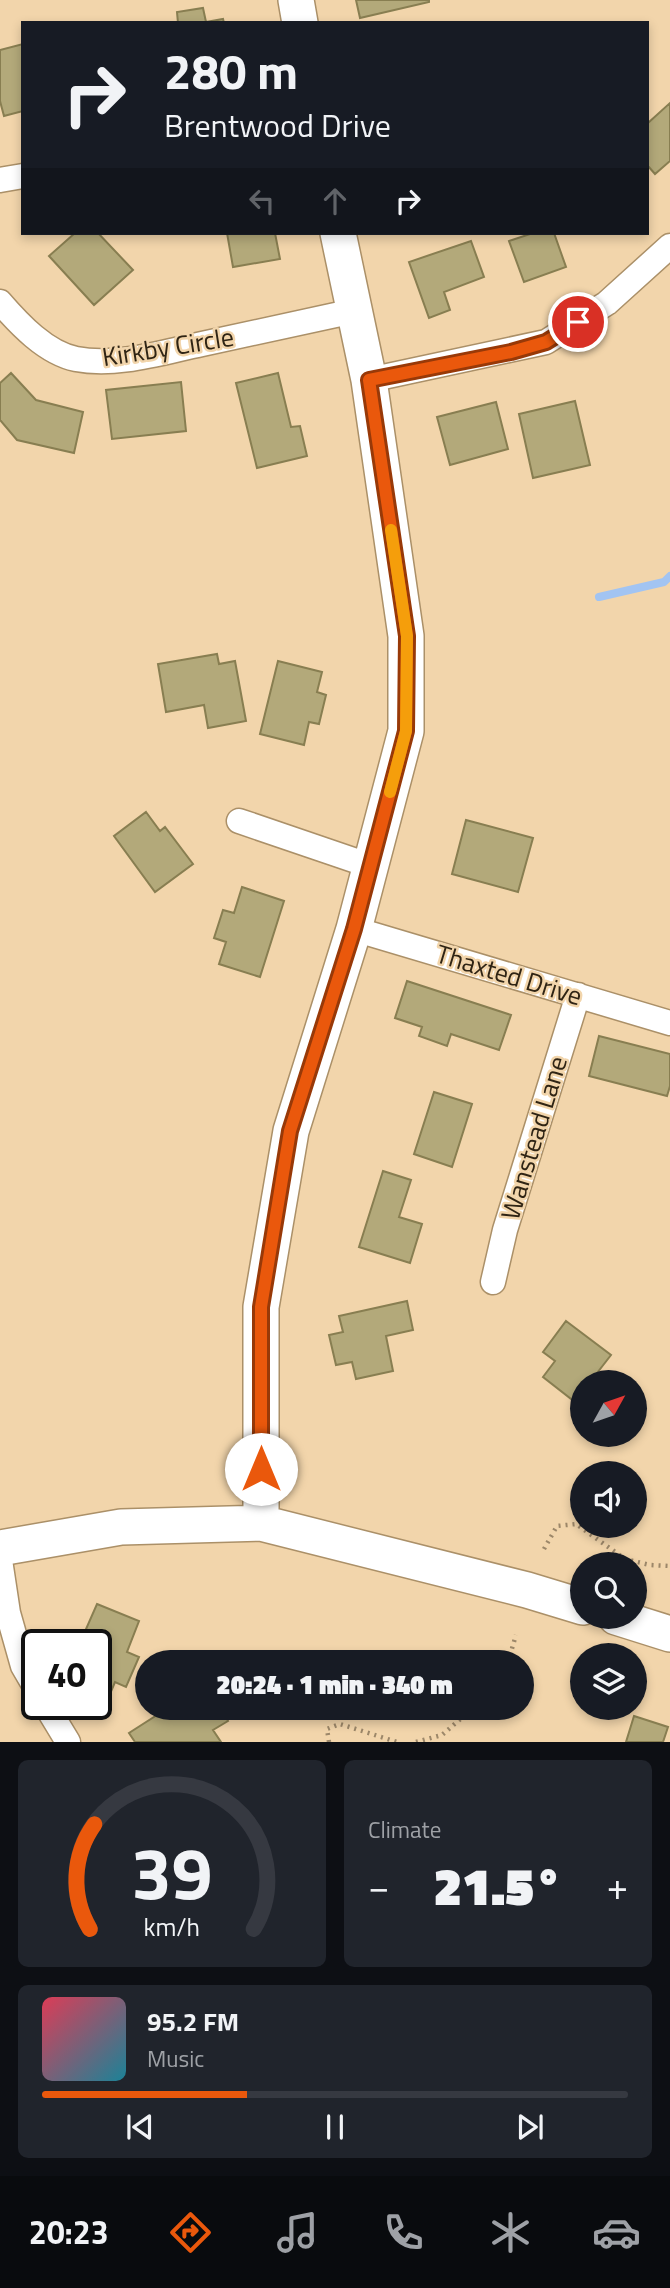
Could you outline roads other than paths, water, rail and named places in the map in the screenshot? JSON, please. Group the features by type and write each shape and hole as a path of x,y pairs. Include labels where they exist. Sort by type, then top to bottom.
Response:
{"street":[{"path":"296,0 300,21"},
{"path":"0,180 21,176"},
{"path":"261,1523 261,1307 290,1131 354,929 406,731 407,636 369,380 338,235"},
{"path":"369,380 511,352 546,342 607,303 670,246"},
{"name":"Kirkby Circle","path":"0,302 34,336 54,350 75,359 113,360 151,354 354,312"},
{"path":"239,821 371,866"},
{"name":"Thaxted Drive","path":"354,929 668,1019"},
{"name":"Wanstead Lane","path":"493,1282 505,1230 578,995"},
{"path":"0,1548 121,1527 261,1523 570,1603"},
{"path":"0,1560 8,1614 21,1659"},
{"path":"647,1627 670,1634"},
{"path":"55,1720 68,1742"}],"waterway":[{"path":"599,597 664,582 670,576"}]}
